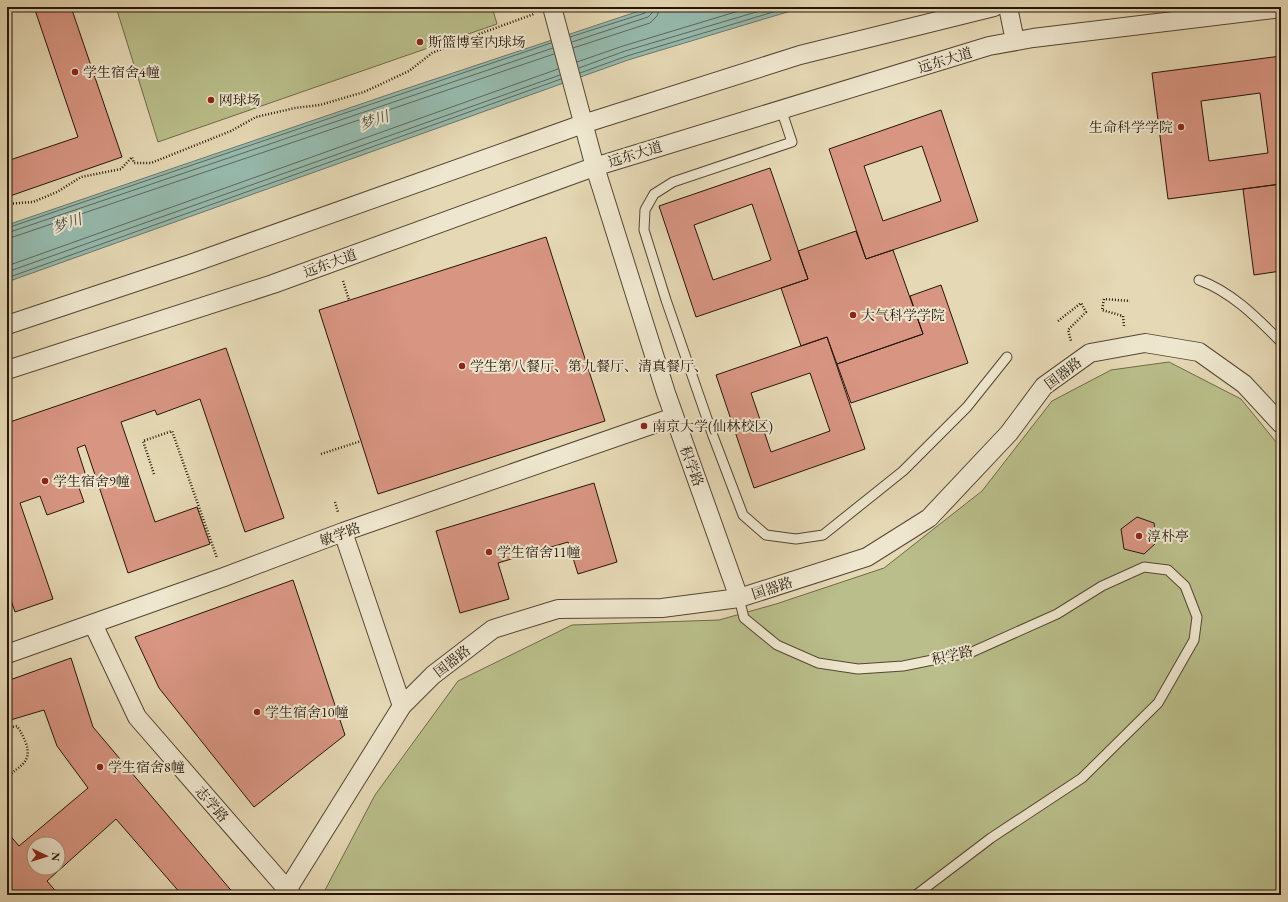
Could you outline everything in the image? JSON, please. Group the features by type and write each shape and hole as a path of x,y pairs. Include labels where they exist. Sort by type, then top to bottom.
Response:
{"street":[{"path":"7,325 190,264 583,124 800,55 994,7"},
{"path":"1008,7 1015,41"},
{"name":"远东大道","path":"7,370 273,284 595,167 989,46 1015,41 1281,8"},
{"name":"积学路","path":"553,12 595,167 674,417 739,598"},
{"name":"国器路","path":"288,893 402,706 433,674 493,629 558,609 662,608 739,598 867,557 929,518 1009,433 1044,386 1090,353 1145,343 1199,352 1244,384 1281,424"},
{"name":"敏学路","path":"7,654 224,577 343,532 674,417"},
{"path":"343,532 402,706"},
{"name":"志学路","path":"93,624 137,717 288,893"}],"lane":[{"path":"781,109 792,142 674,182 654,194 644,210 644,230 664,293 710,429 743,515 766,535 796,539 823,535 903,471 967,407 1007,357"},
{"path":"1199,280 1215,286 1250,311 1281,342"},
{"name":"积学路","path":"739,598 744,618 777,645 818,663 858,669 903,666 972,652 1057,614 1102,586 1144,567 1168,570 1185,586 1197,617 1194,640 1158,703 1082,778 991,838 916,895"}],"path":[{"path":"7,204 33,202 57,192 80,177 121,169 132,157 134,163 151,163 231,131 256,117 295,108 320,105 364,92 409,71 432,54 479,34 553,12"},
{"path":"1130,301 1104,298 1102,310 1123,316 1130,346"},
{"path":"1058,320 1081,303 1086,312 1068,330 1070,340 1080,360"},
{"path":"154,474 143,441 172,431 224,577"},
{"path":"321,454 361,440"},
{"path":"7,728 17,726 22,733 29,753 27,759 7,777"}],"green space":[{"name":"网球场","path":"116,7 492,7 497,24 158,142"},
{"path":"1169,362 1241,399 1281,448 1281,895 325,895 324,892 375,795 458,681 572,625 719,620 776,604 884,568 982,491 1052,401 1111,370"}],"water":[{"name":"梦川","path":"651,7 804,7 628,60 7,282 7,225 399,91"}],"building":[{"name":"学生宿舍4幢","path":"34,7 71,7 122,157 7,197 7,161 78,137"},
{"name":"生命科学学院","path":"1281,56 1281,184 1168,199 1152,73","holes":["1260,93 1268,153 1209,161 1201,101"]},
{"path":"941,110 978,221 866,259 829,149","holes":["922,146 941,201 883,221 864,166"]},
{"path":"770,168 808,279 696,317 659,206","holes":["752,204 771,260 713,280 694,225"]},
{"path":"1281,184 1281,271 1254,275 1243,189"},
{"name":"大气科学学院","path":"856,231 866,259 893,250 923,334 837,364 827,337 801,346 781,288 808,279 798,251"},
{"name":"学生第八餐厅、第九餐厅、清真餐厅、","path":"546,237 605,421 378,494 319,310"},
{"name":"大气科学学院","path":"941,285 968,363 851,403 837,364 923,334 910,296"},
{"name":"大气科学学院","path":"827,337 865,449 754,488 716,375","holes":["810,373 830,431 771,452 751,393"]},
{"name":"学生宿舍9幢","path":"226,348 284,518 245,532 200,399 157,415 155,410 121,422 155,522 197,507 210,544 128,573 85,445 77,448 87,479 77,482 84,502 47,515 40,496 20,503 53,599 15,612 7,588 7,423"},
{"name":"学生宿舍11幢","path":"594,483 617,562 578,574 568,542 498,563 509,599 460,613 436,531"},
{"name":"淳朴亭","path":"1137,517 1154,523 1157,542 1144,554 1124,549 1121,529"},
{"name":"学生宿舍10幢","path":"293,580 345,735 254,807 159,688 135,637"},
{"name":"学生宿舍8幢","path":"71,658 93,727 235,895 182,895 116,819 66,864 66,836 31,836 88,788 57,746 44,710 7,721 7,681"},
{"name":"学生宿舍8幢","path":"7,832 19,846 26,840 26,876 53,876 47,881 59,895 7,895"}],"place":[{"name":"斯篮博室内球场","path":"420,42"},
{"name":"学生宿舍4幢","path":"75,72"},
{"name":"网球场","path":"211,100"},
{"name":"生命科学学院","path":"1181,127"},
{"name":"大气科学学院","path":"853,315"},
{"name":"学生第八餐厅、第九餐厅、清真餐厅、","path":"462,366"},
{"name":"南京大学(仙林校区)","path":"644,426"},
{"name":"学生宿舍9幢","path":"45,481"},
{"name":"淳朴亭","path":"1139,536"},
{"name":"学生宿舍11幢","path":"489,552"},
{"name":"学生宿舍10幢","path":"257,712"},
{"name":"学生宿舍8幢","path":"100,767"}]}
